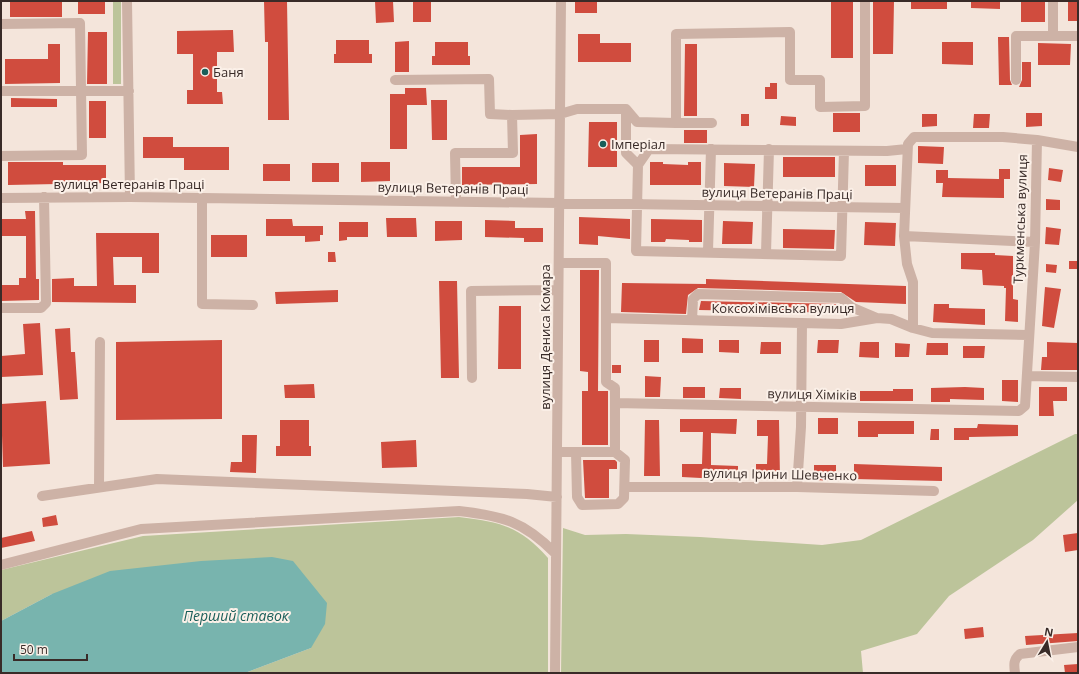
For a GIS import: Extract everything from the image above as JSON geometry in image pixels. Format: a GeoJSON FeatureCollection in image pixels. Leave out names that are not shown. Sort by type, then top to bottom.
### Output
{"type":"FeatureCollection","features":[{"type":"Feature","properties":{"kind":"street"},"geometry":{"type":"LineString","coordinates":[[127,1],[130,197]]}},
{"type":"Feature","properties":{"kind":"street","name":"вулиця Дениса Комара"},"geometry":{"type":"LineString","coordinates":[[555,673],[561,1]]}},
{"type":"Feature","properties":{"kind":"street"},"geometry":{"type":"LineString","coordinates":[[676,123],[676,34],[790,32],[790,80],[820,80],[820,107],[865,106],[865,1]]}},
{"type":"Feature","properties":{"kind":"street"},"geometry":{"type":"LineString","coordinates":[[1053,1],[1053,36]]}},
{"type":"Feature","properties":{"kind":"street"},"geometry":{"type":"LineString","coordinates":[[1,24],[80,23],[82,156],[1,156]]}},
{"type":"Feature","properties":{"kind":"street"},"geometry":{"type":"LineString","coordinates":[[1016,80],[1016,36],[1078,36]]}},
{"type":"Feature","properties":{"kind":"street"},"geometry":{"type":"LineString","coordinates":[[395,80],[489,79],[490,114],[560,114],[577,109],[626,109],[637,122],[712,123]]}},
{"type":"Feature","properties":{"kind":"street"},"geometry":{"type":"LineString","coordinates":[[1,91],[129,91]]}},
{"type":"Feature","properties":{"kind":"street"},"geometry":{"type":"LineString","coordinates":[[626,109],[626,153],[638,164]]}},
{"type":"Feature","properties":{"kind":"street"},"geometry":{"type":"LineString","coordinates":[[456,201],[455,153],[513,153],[512,115]]}},
{"type":"Feature","properties":{"kind":"street","name":"Туркменська вулиця"},"geometry":{"type":"LineString","coordinates":[[907,149],[908,144],[914,137],[1008,137],[1037,140],[1035,242],[1028,335],[1028,376],[1025,406],[1019,411],[1008,411]]}},
{"type":"Feature","properties":{"kind":"street"},"geometry":{"type":"LineString","coordinates":[[1037,140],[1078,148]]}},
{"type":"Feature","properties":{"kind":"street"},"geometry":{"type":"LineString","coordinates":[[844,151],[841,256],[708,251],[636,251],[638,164],[649,149],[769,149],[844,151],[887,151],[907,149],[904,236],[907,264],[913,282],[913,328]]}},
{"type":"Feature","properties":{"kind":"street"},"geometry":{"type":"LineString","coordinates":[[708,251],[711,149]]}},
{"type":"Feature","properties":{"kind":"street"},"geometry":{"type":"LineString","coordinates":[[766,253],[769,149]]}},
{"type":"Feature","properties":{"kind":"street"},"geometry":{"type":"LineString","coordinates":[[1,308],[41,308],[46,303],[44,197]]}},
{"type":"Feature","properties":{"kind":"street","name":"вулиця Ветеранів Праці"},"geometry":{"type":"LineString","coordinates":[[1,198],[130,197],[905,208]]}},
{"type":"Feature","properties":{"kind":"street"},"geometry":{"type":"LineString","coordinates":[[202,198],[202,304],[253,305]]}},
{"type":"Feature","properties":{"kind":"street"},"geometry":{"type":"LineString","coordinates":[[904,236],[1035,242]]}},
{"type":"Feature","properties":{"kind":"street"},"geometry":{"type":"LineString","coordinates":[[558,263],[606,263],[606,382],[615,388],[615,452]]}},
{"type":"Feature","properties":{"kind":"street"},"geometry":{"type":"LineString","coordinates":[[472,378],[470,291],[558,290]]}},
{"type":"Feature","properties":{"kind":"street"},"geometry":{"type":"LineString","coordinates":[[692,320],[694,299],[698,294],[841,298],[851,307],[877,318]]}},
{"type":"Feature","properties":{"kind":"street","name":"Коксохімівська вулиця"},"geometry":{"type":"LineString","coordinates":[[606,318],[853,323],[877,318],[902,322],[913,328],[932,333],[1028,335]]}},
{"type":"Feature","properties":{"kind":"street"},"geometry":{"type":"LineString","coordinates":[[797,487],[801,407],[802,323]]}},
{"type":"Feature","properties":{"kind":"street"},"geometry":{"type":"LineString","coordinates":[[99,487],[100,342]]}},
{"type":"Feature","properties":{"kind":"street"},"geometry":{"type":"LineString","coordinates":[[1028,376],[1078,378]]}},
{"type":"Feature","properties":{"kind":"street","name":"вулиця Хіміків"},"geometry":{"type":"LineString","coordinates":[[615,403],[1008,411]]}},
{"type":"Feature","properties":{"kind":"street"},"geometry":{"type":"LineString","coordinates":[[557,452],[576,452],[615,452],[625,460],[626,486],[624,498],[618,504],[582,505],[577,497],[576,452]]}},
{"type":"Feature","properties":{"kind":"street"},"geometry":{"type":"LineString","coordinates":[[42,496],[157,479],[527,494],[557,497]]}},
{"type":"Feature","properties":{"kind":"street","name":"вулиця Ірини Шевченко"},"geometry":{"type":"LineString","coordinates":[[626,486],[797,487],[934,490]]}},
{"type":"Feature","properties":{"kind":"street"},"geometry":{"type":"LineString","coordinates":[[1,565],[141,529],[459,511],[489,514],[508,520],[539,537],[555,553]]}},
{"type":"Feature","properties":{"kind":"street"},"geometry":{"type":"LineString","coordinates":[[1015,673],[1014,663],[1020,654],[1078,647]]}},
{"type":"Feature","properties":{"kind":"green space"},"geometry":{"type":"Polygon","coordinates":[[[113,1],[121,1],[121,84],[113,84],[113,1]]]}},
{"type":"Feature","properties":{"kind":"green space"},"geometry":{"type":"Polygon","coordinates":[[[1075,434],[1078,434],[1078,500],[1033,540],[949,596],[917,634],[861,651],[863,673],[561,673],[563,528],[585,535],[626,534],[700,537],[822,545],[861,540],[1075,434]]]}},
{"type":"Feature","properties":{"kind":"green space"},"geometry":{"type":"Polygon","coordinates":[[[459,517],[486,521],[508,527],[528,539],[548,558],[548,673],[245,673],[311,648],[52,594],[1,621],[1,570],[143,536],[459,517]]]}},
{"type":"Feature","properties":{"kind":"water","name":"Перший ставок"},"geometry":{"type":"Polygon","coordinates":[[[272,557],[293,561],[327,603],[325,624],[311,648],[245,673],[1,673],[1,621],[52,594],[110,571],[201,561],[272,557]]]}},
{"type":"Feature","properties":{"kind":"building"},"geometry":{"type":"Polygon","coordinates":[[[10,1],[62,1],[62,17],[10,17],[10,1]]]}},
{"type":"Feature","properties":{"kind":"building"},"geometry":{"type":"Polygon","coordinates":[[[78,1],[105,1],[105,14],[78,14],[78,1]]]}},
{"type":"Feature","properties":{"kind":"building"},"geometry":{"type":"Polygon","coordinates":[[[264,1],[287,1],[289,120],[268,120],[268,42],[265,42],[264,1]]]}},
{"type":"Feature","properties":{"kind":"building"},"geometry":{"type":"Polygon","coordinates":[[[375,1],[393,1],[394,22],[376,23],[375,1]]]}},
{"type":"Feature","properties":{"kind":"building"},"geometry":{"type":"Polygon","coordinates":[[[413,1],[431,1],[431,22],[413,22],[413,1]]]}},
{"type":"Feature","properties":{"kind":"building"},"geometry":{"type":"Polygon","coordinates":[[[575,1],[597,1],[597,13],[575,13],[575,1]]]}},
{"type":"Feature","properties":{"kind":"building"},"geometry":{"type":"Polygon","coordinates":[[[831,1],[853,1],[853,58],[831,58],[831,1]]]}},
{"type":"Feature","properties":{"kind":"building"},"geometry":{"type":"Polygon","coordinates":[[[873,1],[894,1],[893,54],[873,54],[873,1]]]}},
{"type":"Feature","properties":{"kind":"building"},"geometry":{"type":"Polygon","coordinates":[[[911,1],[947,1],[947,9],[911,9],[911,1]]]}},
{"type":"Feature","properties":{"kind":"building"},"geometry":{"type":"Polygon","coordinates":[[[971,1],[1000,1],[1000,9],[971,8],[971,1]]]}},
{"type":"Feature","properties":{"kind":"building"},"geometry":{"type":"Polygon","coordinates":[[[1021,1],[1045,1],[1045,22],[1021,22],[1021,1]]]}},
{"type":"Feature","properties":{"kind":"building"},"geometry":{"type":"Polygon","coordinates":[[[1068,1],[1078,1],[1078,21],[1068,21],[1068,1]]]}},
{"type":"Feature","properties":{"kind":"building","name":"Баня"},"geometry":{"type":"Polygon","coordinates":[[[233,30],[234,52],[217,52],[217,92],[222,92],[223,104],[187,104],[187,90],[193,90],[193,54],[177,54],[177,31],[233,30]]]}},
{"type":"Feature","properties":{"kind":"building"},"geometry":{"type":"Polygon","coordinates":[[[88,32],[107,32],[107,84],[87,84],[88,32]]]}},
{"type":"Feature","properties":{"kind":"building"},"geometry":{"type":"Polygon","coordinates":[[[578,34],[600,34],[600,43],[631,43],[631,62],[578,62],[578,34]]]}},
{"type":"Feature","properties":{"kind":"building"},"geometry":{"type":"Polygon","coordinates":[[[998,37],[1009,37],[1010,80],[1012,85],[999,85],[998,37]]]}},
{"type":"Feature","properties":{"kind":"building"},"geometry":{"type":"Polygon","coordinates":[[[336,40],[369,40],[369,54],[372,54],[372,63],[334,63],[334,54],[336,54],[336,40]]]}},
{"type":"Feature","properties":{"kind":"building"},"geometry":{"type":"Polygon","coordinates":[[[409,41],[409,72],[395,72],[395,42],[409,41]]]}},
{"type":"Feature","properties":{"kind":"building"},"geometry":{"type":"Polygon","coordinates":[[[435,42],[468,42],[468,56],[470,56],[470,65],[432,65],[432,56],[435,56],[435,42]]]}},
{"type":"Feature","properties":{"kind":"building"},"geometry":{"type":"Polygon","coordinates":[[[942,42],[973,42],[973,65],[942,64],[942,42]]]}},
{"type":"Feature","properties":{"kind":"building"},"geometry":{"type":"Polygon","coordinates":[[[1038,43],[1071,44],[1070,65],[1038,65],[1038,43]]]}},
{"type":"Feature","properties":{"kind":"building"},"geometry":{"type":"Polygon","coordinates":[[[48,44],[60,44],[60,83],[5,84],[5,59],[48,59],[48,44]]]}},
{"type":"Feature","properties":{"kind":"building"},"geometry":{"type":"Polygon","coordinates":[[[685,44],[697,44],[697,116],[684,116],[685,44]]]}},
{"type":"Feature","properties":{"kind":"building"},"geometry":{"type":"Polygon","coordinates":[[[1022,62],[1031,62],[1031,87],[1019,87],[1022,80],[1022,62]]]}},
{"type":"Feature","properties":{"kind":"building"},"geometry":{"type":"Polygon","coordinates":[[[770,83],[777,83],[777,99],[765,99],[765,87],[770,87],[770,83]]]}},
{"type":"Feature","properties":{"kind":"building"},"geometry":{"type":"Polygon","coordinates":[[[405,88],[426,88],[427,105],[407,105],[407,149],[390,149],[390,94],[405,94],[405,88]]]}},
{"type":"Feature","properties":{"kind":"building"},"geometry":{"type":"Polygon","coordinates":[[[11,98],[57,99],[57,107],[11,107],[11,98]]]}},
{"type":"Feature","properties":{"kind":"building"},"geometry":{"type":"Polygon","coordinates":[[[431,100],[447,100],[447,140],[432,140],[431,100]]]}},
{"type":"Feature","properties":{"kind":"building"},"geometry":{"type":"Polygon","coordinates":[[[89,101],[106,101],[106,138],[89,138],[89,101]]]}},
{"type":"Feature","properties":{"kind":"building"},"geometry":{"type":"Polygon","coordinates":[[[833,113],[860,113],[860,132],[833,132],[833,113]]]}},
{"type":"Feature","properties":{"kind":"building"},"geometry":{"type":"Polygon","coordinates":[[[1026,113],[1042,113],[1042,126],[1026,127],[1026,113]]]}},
{"type":"Feature","properties":{"kind":"building"},"geometry":{"type":"Polygon","coordinates":[[[741,114],[749,114],[749,126],[741,126],[741,114]]]}},
{"type":"Feature","properties":{"kind":"building"},"geometry":{"type":"Polygon","coordinates":[[[922,114],[937,114],[937,126],[922,127],[922,114]]]}},
{"type":"Feature","properties":{"kind":"building"},"geometry":{"type":"Polygon","coordinates":[[[974,114],[990,114],[989,128],[973,128],[974,114]]]}},
{"type":"Feature","properties":{"kind":"building"},"geometry":{"type":"Polygon","coordinates":[[[781,116],[796,117],[796,126],[780,125],[781,116]]]}},
{"type":"Feature","properties":{"kind":"building","name":"Імперіал"},"geometry":{"type":"Polygon","coordinates":[[[589,122],[617,122],[617,167],[588,167],[589,122]]]}},
{"type":"Feature","properties":{"kind":"building"},"geometry":{"type":"Polygon","coordinates":[[[684,130],[707,130],[707,143],[684,143],[684,130]]]}},
{"type":"Feature","properties":{"kind":"building"},"geometry":{"type":"Polygon","coordinates":[[[537,134],[537,184],[462,185],[462,167],[520,167],[520,135],[537,134]]]}},
{"type":"Feature","properties":{"kind":"building"},"geometry":{"type":"Polygon","coordinates":[[[143,137],[173,137],[173,147],[229,147],[229,170],[184,170],[184,158],[143,158],[143,137]]]}},
{"type":"Feature","properties":{"kind":"building"},"geometry":{"type":"Polygon","coordinates":[[[918,146],[944,147],[943,164],[918,163],[918,146]]]}},
{"type":"Feature","properties":{"kind":"building"},"geometry":{"type":"Polygon","coordinates":[[[783,157],[835,157],[835,177],[783,177],[783,157]]]}},
{"type":"Feature","properties":{"kind":"building"},"geometry":{"type":"Polygon","coordinates":[[[8,162],[63,162],[63,165],[106,165],[106,183],[8,185],[8,162]]]}},
{"type":"Feature","properties":{"kind":"building"},"geometry":{"type":"Polygon","coordinates":[[[361,162],[390,162],[390,181],[361,182],[361,162]]]}},
{"type":"Feature","properties":{"kind":"building"},"geometry":{"type":"Polygon","coordinates":[[[650,162],[688,165],[688,162],[701,162],[701,185],[650,185],[650,162]]]}},
{"type":"Feature","properties":{"kind":"building"},"geometry":{"type":"Polygon","coordinates":[[[312,163],[339,163],[339,182],[312,182],[312,163]]]}},
{"type":"Feature","properties":{"kind":"building"},"geometry":{"type":"Polygon","coordinates":[[[724,163],[755,164],[754,187],[724,186],[724,163]]]}},
{"type":"Feature","properties":{"kind":"building"},"geometry":{"type":"Polygon","coordinates":[[[263,164],[290,164],[290,181],[263,181],[263,164]]]}},
{"type":"Feature","properties":{"kind":"building"},"geometry":{"type":"Polygon","coordinates":[[[865,165],[896,165],[896,186],[865,186],[865,165]]]}},
{"type":"Feature","properties":{"kind":"building"},"geometry":{"type":"Polygon","coordinates":[[[1049,168],[1063,170],[1061,182],[1048,180],[1049,168]]]}},
{"type":"Feature","properties":{"kind":"building"},"geometry":{"type":"Polygon","coordinates":[[[999,169],[1010,169],[1010,179],[1004,179],[1004,198],[942,197],[943,183],[936,183],[936,170],[948,170],[948,178],[999,179],[999,169]]]}},
{"type":"Feature","properties":{"kind":"building"},"geometry":{"type":"Polygon","coordinates":[[[1046,199],[1060,200],[1060,210],[1046,210],[1046,199]]]}},
{"type":"Feature","properties":{"kind":"building"},"geometry":{"type":"Polygon","coordinates":[[[25,211],[35,211],[36,279],[39,279],[39,300],[1,301],[1,285],[19,285],[19,278],[26,278],[26,236],[1,236],[1,219],[26,219],[25,211]]]}},
{"type":"Feature","properties":{"kind":"building"},"geometry":{"type":"Polygon","coordinates":[[[579,217],[630,219],[630,239],[598,236],[598,245],[579,244],[579,217]]]}},
{"type":"Feature","properties":{"kind":"building"},"geometry":{"type":"Polygon","coordinates":[[[386,218],[416,218],[417,237],[387,237],[386,218]]]}},
{"type":"Feature","properties":{"kind":"building"},"geometry":{"type":"Polygon","coordinates":[[[266,219],[292,219],[293,226],[323,226],[323,235],[320,235],[320,241],[305,242],[305,236],[266,236],[266,219]]]}},
{"type":"Feature","properties":{"kind":"building"},"geometry":{"type":"Polygon","coordinates":[[[651,219],[702,220],[702,242],[666,239],[665,242],[651,242],[651,219]]]}},
{"type":"Feature","properties":{"kind":"building"},"geometry":{"type":"Polygon","coordinates":[[[485,220],[515,221],[515,228],[543,228],[543,242],[524,242],[524,238],[485,237],[485,220]]]}},
{"type":"Feature","properties":{"kind":"building"},"geometry":{"type":"Polygon","coordinates":[[[435,221],[462,221],[462,240],[435,241],[435,221]]]}},
{"type":"Feature","properties":{"kind":"building"},"geometry":{"type":"Polygon","coordinates":[[[723,221],[753,222],[752,244],[722,244],[723,221]]]}},
{"type":"Feature","properties":{"kind":"building"},"geometry":{"type":"Polygon","coordinates":[[[339,222],[368,222],[368,237],[347,237],[347,240],[339,241],[339,222]]]}},
{"type":"Feature","properties":{"kind":"building"},"geometry":{"type":"Polygon","coordinates":[[[865,222],[896,223],[895,246],[864,245],[865,222]]]}},
{"type":"Feature","properties":{"kind":"building"},"geometry":{"type":"Polygon","coordinates":[[[1046,227],[1061,229],[1059,245],[1045,244],[1046,227]]]}},
{"type":"Feature","properties":{"kind":"building"},"geometry":{"type":"Polygon","coordinates":[[[783,229],[835,230],[834,249],[783,248],[783,229]]]}},
{"type":"Feature","properties":{"kind":"building"},"geometry":{"type":"Polygon","coordinates":[[[96,233],[159,233],[159,273],[142,273],[142,257],[113,257],[114,285],[136,285],[136,303],[52,302],[52,279],[74,278],[74,286],[97,286],[96,233]]]}},
{"type":"Feature","properties":{"kind":"building"},"geometry":{"type":"Polygon","coordinates":[[[211,235],[247,235],[247,257],[211,257],[211,235]]]}},
{"type":"Feature","properties":{"kind":"building"},"geometry":{"type":"Polygon","coordinates":[[[328,252],[335,252],[336,262],[328,262],[328,252]]]}},
{"type":"Feature","properties":{"kind":"building"},"geometry":{"type":"Polygon","coordinates":[[[961,253],[995,253],[995,255],[1013,256],[1013,299],[1018,300],[1018,322],[1005,321],[1006,288],[1004,288],[1004,286],[983,285],[982,270],[961,269],[961,253]]]}},
{"type":"Feature","properties":{"kind":"building"},"geometry":{"type":"Polygon","coordinates":[[[1069,261],[1078,261],[1078,269],[1069,269],[1069,261]]]}},
{"type":"Feature","properties":{"kind":"building"},"geometry":{"type":"Polygon","coordinates":[[[1046,264],[1057,265],[1056,273],[1046,272],[1046,264]]]}},
{"type":"Feature","properties":{"kind":"building"},"geometry":{"type":"Polygon","coordinates":[[[580,270],[599,270],[598,391],[608,391],[608,445],[582,445],[582,391],[588,391],[588,372],[580,371],[580,270]]]}},
{"type":"Feature","properties":{"kind":"building"},"geometry":{"type":"Polygon","coordinates":[[[706,279],[906,286],[906,304],[856,302],[841,292],[698,288],[688,295],[686,314],[621,312],[622,283],[706,284],[706,279]]]}},
{"type":"Feature","properties":{"kind":"building"},"geometry":{"type":"Polygon","coordinates":[[[439,281],[457,281],[459,378],[441,378],[439,281]]]}},
{"type":"Feature","properties":{"kind":"building"},"geometry":{"type":"Polygon","coordinates":[[[1045,287],[1061,289],[1054,328],[1042,326],[1045,287]]]}},
{"type":"Feature","properties":{"kind":"building"},"geometry":{"type":"Polygon","coordinates":[[[338,290],[338,302],[276,304],[275,292],[338,290]]]}},
{"type":"Feature","properties":{"kind":"building"},"geometry":{"type":"Polygon","coordinates":[[[701,301],[838,304],[845,310],[845,313],[699,310],[701,301]]]}},
{"type":"Feature","properties":{"kind":"building"},"geometry":{"type":"Polygon","coordinates":[[[934,304],[949,304],[949,308],[985,309],[985,325],[933,322],[934,304]]]}},
{"type":"Feature","properties":{"kind":"building"},"geometry":{"type":"Polygon","coordinates":[[[499,306],[521,306],[521,369],[498,369],[499,306]]]}},
{"type":"Feature","properties":{"kind":"building"},"geometry":{"type":"Polygon","coordinates":[[[40,323],[43,375],[1,377],[1,356],[25,354],[23,324],[40,323]]]}},
{"type":"Feature","properties":{"kind":"building"},"geometry":{"type":"Polygon","coordinates":[[[70,328],[71,352],[75,352],[78,399],[60,400],[55,329],[70,328]]]}},
{"type":"Feature","properties":{"kind":"building"},"geometry":{"type":"Polygon","coordinates":[[[682,338],[703,339],[703,353],[682,353],[682,338]]]}},
{"type":"Feature","properties":{"kind":"building"},"geometry":{"type":"Polygon","coordinates":[[[222,340],[222,419],[116,420],[116,342],[222,340]]]}},
{"type":"Feature","properties":{"kind":"building"},"geometry":{"type":"Polygon","coordinates":[[[644,340],[659,340],[659,362],[644,362],[644,340]]]}},
{"type":"Feature","properties":{"kind":"building"},"geometry":{"type":"Polygon","coordinates":[[[719,340],[739,340],[739,353],[719,352],[719,340]]]}},
{"type":"Feature","properties":{"kind":"building"},"geometry":{"type":"Polygon","coordinates":[[[818,340],[839,340],[838,353],[817,353],[818,340]]]}},
{"type":"Feature","properties":{"kind":"building"},"geometry":{"type":"Polygon","coordinates":[[[761,342],[781,342],[781,354],[760,354],[761,342]]]}},
{"type":"Feature","properties":{"kind":"building"},"geometry":{"type":"Polygon","coordinates":[[[860,342],[879,342],[879,358],[859,357],[860,342]]]}},
{"type":"Feature","properties":{"kind":"building"},"geometry":{"type":"Polygon","coordinates":[[[1047,342],[1078,343],[1078,370],[1041,370],[1042,357],[1047,357],[1047,342]]]}},
{"type":"Feature","properties":{"kind":"building"},"geometry":{"type":"Polygon","coordinates":[[[895,343],[910,344],[909,357],[895,357],[895,343]]]}},
{"type":"Feature","properties":{"kind":"building"},"geometry":{"type":"Polygon","coordinates":[[[927,343],[948,343],[948,355],[926,355],[927,343]]]}},
{"type":"Feature","properties":{"kind":"building"},"geometry":{"type":"Polygon","coordinates":[[[963,346],[985,346],[984,358],[963,358],[963,346]]]}},
{"type":"Feature","properties":{"kind":"building"},"geometry":{"type":"Polygon","coordinates":[[[612,365],[621,365],[621,373],[612,373],[612,365]]]}},
{"type":"Feature","properties":{"kind":"building"},"geometry":{"type":"Polygon","coordinates":[[[645,376],[661,377],[660,397],[645,397],[645,376]]]}},
{"type":"Feature","properties":{"kind":"building"},"geometry":{"type":"Polygon","coordinates":[[[1002,380],[1018,380],[1018,402],[1002,401],[1002,380]]]}},
{"type":"Feature","properties":{"kind":"building"},"geometry":{"type":"Polygon","coordinates":[[[314,384],[315,398],[285,398],[284,385],[314,384]]]}},
{"type":"Feature","properties":{"kind":"building"},"geometry":{"type":"Polygon","coordinates":[[[683,387],[705,387],[705,398],[683,398],[683,387]]]}},
{"type":"Feature","properties":{"kind":"building"},"geometry":{"type":"Polygon","coordinates":[[[1039,387],[1067,387],[1067,401],[1053,401],[1054,416],[1039,416],[1039,387]]]}},
{"type":"Feature","properties":{"kind":"building"},"geometry":{"type":"Polygon","coordinates":[[[720,388],[741,388],[741,399],[719,398],[720,388]]]}},
{"type":"Feature","properties":{"kind":"building"},"geometry":{"type":"Polygon","coordinates":[[[931,388],[984,388],[984,400],[950,399],[950,402],[931,402],[931,388]]]}},
{"type":"Feature","properties":{"kind":"building"},"geometry":{"type":"Polygon","coordinates":[[[893,389],[913,389],[913,401],[860,401],[860,391],[893,391],[893,389]]]}},
{"type":"Feature","properties":{"kind":"building"},"geometry":{"type":"Polygon","coordinates":[[[46,401],[50,464],[3,467],[1,404],[46,401]]]}},
{"type":"Feature","properties":{"kind":"building"},"geometry":{"type":"Polygon","coordinates":[[[818,418],[838,418],[838,434],[818,434],[818,418]]]}},
{"type":"Feature","properties":{"kind":"building"},"geometry":{"type":"Polygon","coordinates":[[[680,419],[737,419],[736,434],[711,433],[711,465],[738,466],[738,480],[682,477],[682,464],[702,464],[703,432],[680,432],[680,419]]]}},
{"type":"Feature","properties":{"kind":"building"},"geometry":{"type":"Polygon","coordinates":[[[280,420],[309,420],[309,446],[311,446],[311,456],[276,456],[276,446],[280,446],[280,420]]]}},
{"type":"Feature","properties":{"kind":"building"},"geometry":{"type":"Polygon","coordinates":[[[645,420],[659,420],[660,476],[644,476],[645,420]]]}},
{"type":"Feature","properties":{"kind":"building"},"geometry":{"type":"Polygon","coordinates":[[[757,420],[779,420],[780,479],[756,478],[756,464],[767,464],[768,436],[757,436],[757,420]]]}},
{"type":"Feature","properties":{"kind":"building"},"geometry":{"type":"Polygon","coordinates":[[[858,421],[914,421],[914,434],[878,434],[878,437],[858,437],[858,421]]]}},
{"type":"Feature","properties":{"kind":"building"},"geometry":{"type":"Polygon","coordinates":[[[978,424],[1018,425],[1018,436],[969,437],[969,440],[954,440],[954,428],[977,428],[978,424]]]}},
{"type":"Feature","properties":{"kind":"building"},"geometry":{"type":"Polygon","coordinates":[[[931,429],[939,429],[939,440],[930,440],[931,429]]]}},
{"type":"Feature","properties":{"kind":"building"},"geometry":{"type":"Polygon","coordinates":[[[242,435],[257,435],[256,473],[230,472],[231,462],[242,462],[242,435]]]}},
{"type":"Feature","properties":{"kind":"building"},"geometry":{"type":"Polygon","coordinates":[[[416,440],[417,467],[382,468],[381,442],[416,440]]]}},
{"type":"Feature","properties":{"kind":"building"},"geometry":{"type":"Polygon","coordinates":[[[583,460],[615,460],[617,462],[617,469],[609,469],[609,498],[585,498],[583,460]]]}},
{"type":"Feature","properties":{"kind":"building"},"geometry":{"type":"Polygon","coordinates":[[[854,464],[942,467],[942,481],[854,479],[854,464]]]}},
{"type":"Feature","properties":{"kind":"building"},"geometry":{"type":"Polygon","coordinates":[[[814,465],[836,465],[836,481],[814,480],[814,465]]]}},
{"type":"Feature","properties":{"kind":"building"},"geometry":{"type":"Polygon","coordinates":[[[56,515],[58,525],[43,527],[42,518],[56,515]]]}},
{"type":"Feature","properties":{"kind":"building"},"geometry":{"type":"Polygon","coordinates":[[[32,531],[35,541],[1,548],[1,538],[32,531]]]}},
{"type":"Feature","properties":{"kind":"building"},"geometry":{"type":"Polygon","coordinates":[[[1078,533],[1078,550],[1065,552],[1063,535],[1078,533]]]}},
{"type":"Feature","properties":{"kind":"building"},"geometry":{"type":"Polygon","coordinates":[[[983,627],[984,637],[965,639],[964,629],[983,627]]]}},
{"type":"Feature","properties":{"kind":"building"},"geometry":{"type":"Polygon","coordinates":[[[1078,633],[1078,641],[1026,645],[1025,636],[1078,633]]]}},
{"type":"Feature","properties":{"kind":"building"},"geometry":{"type":"Polygon","coordinates":[[[1078,664],[1078,673],[1065,673],[1064,665],[1078,664]]]}},
{"type":"Feature","properties":{"kind":"place","name":"Баня"},"geometry":{"type":"Point","coordinates":[205,72]}},
{"type":"Feature","properties":{"kind":"place","name":"Імперіал"},"geometry":{"type":"Point","coordinates":[603,144]}}]}
